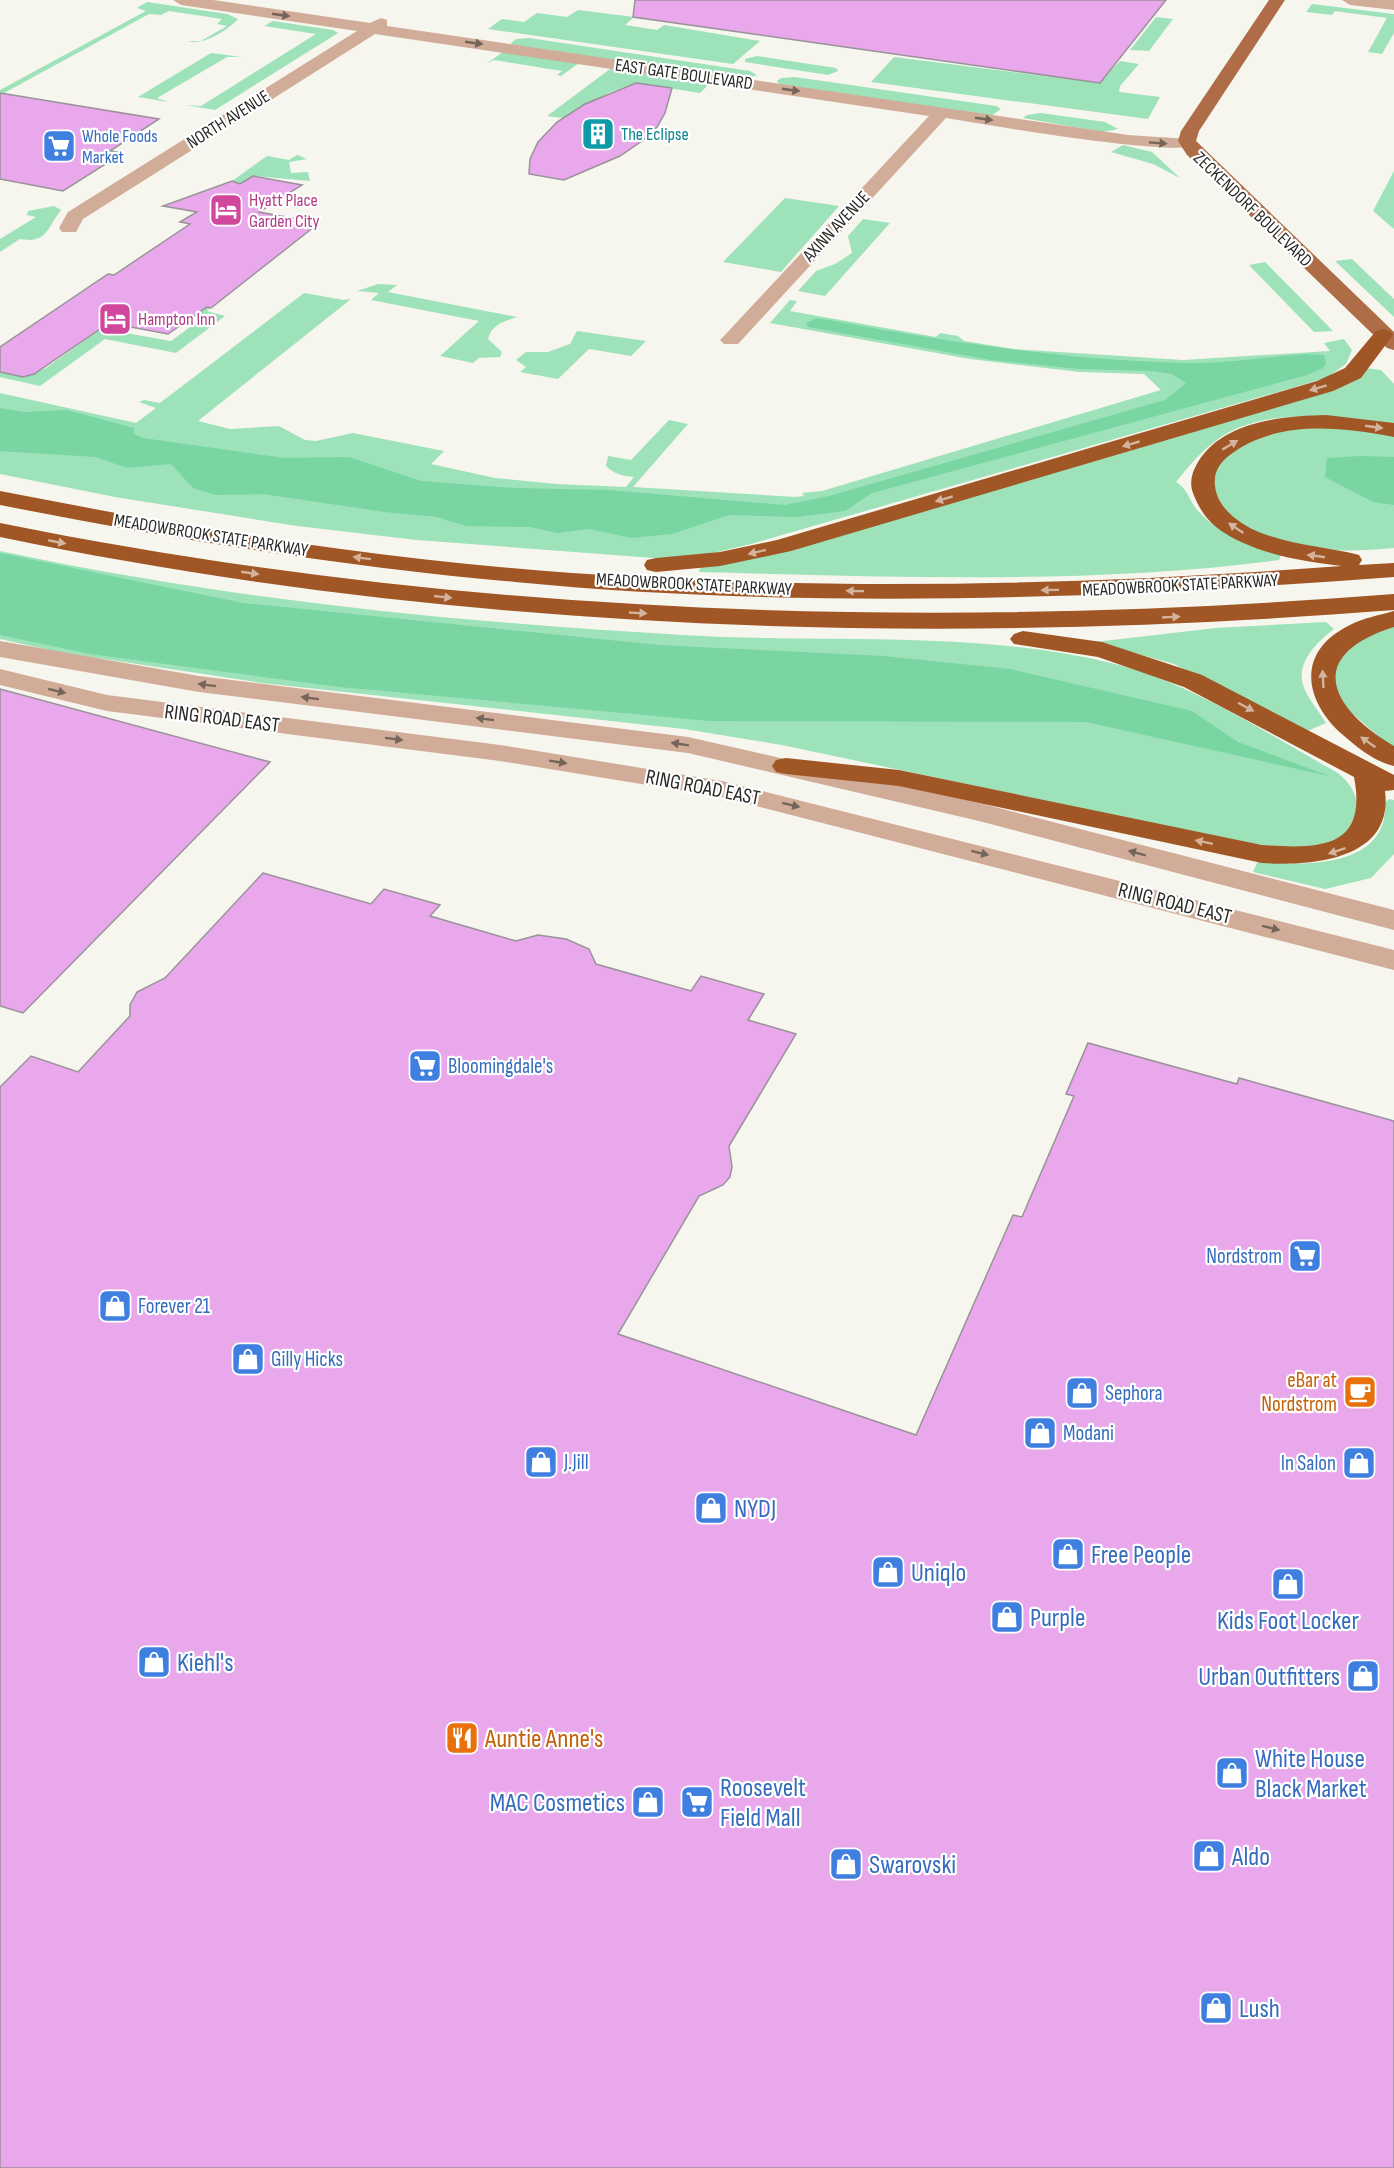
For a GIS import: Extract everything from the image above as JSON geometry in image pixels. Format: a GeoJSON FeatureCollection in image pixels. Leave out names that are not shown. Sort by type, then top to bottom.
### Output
{"type":"FeatureCollection","features":[{"type":"Feature","properties":{"kind":"highway"},"geometry":{"type":"LineString","coordinates":[[420,564],[569,561],[656,565],[699,562],[761,552],[1336,383],[1358,368],[1389,340]]}},
{"type":"Feature","properties":{"kind":"highway"},"geometry":{"type":"LineString","coordinates":[[1394,430],[1327,423],[1287,425],[1263,431],[1236,440],[1217,453],[1206,468],[1203,485],[1207,500],[1219,516],[1240,532],[1268,544],[1311,556],[1394,562]]}},
{"type":"Feature","properties":{"kind":"highway","name":"MEADOWBROOK STATE PARKWAY"},"geometry":{"type":"LineString","coordinates":[[0,498],[195,535],[420,564],[617,581],[766,589],[915,592],[1142,588],[1260,582],[1394,570]]}},
{"type":"Feature","properties":{"kind":"highway","name":"MEADOWBROOK STATE PARKWAY"},"geometry":{"type":"LineString","coordinates":[[0,530],[181,563],[437,597],[609,611],[860,622],[1082,621],[1262,613],[1394,602]]}},
{"type":"Feature","properties":{"kind":"highway"},"geometry":{"type":"LineString","coordinates":[[1394,619],[1364,627],[1340,640],[1326,658],[1322,680],[1329,703],[1347,726],[1394,758]]}},
{"type":"Feature","properties":{"kind":"highway"},"geometry":{"type":"LineString","coordinates":[[860,622],[1037,640],[1124,656],[1216,692],[1394,787]]}},
{"type":"Feature","properties":{"kind":"highway"},"geometry":{"type":"LineString","coordinates":[[786,766],[898,778],[1241,850],[1295,858],[1341,850],[1353,845],[1370,831],[1378,814],[1376,795],[1367,774]]}},
{"type":"Feature","properties":{"kind":"main road","name":"ZECKENDORF BOULEVARD"},"geometry":{"type":"LineString","coordinates":[[1277,0],[1189,138],[1389,340]]}},
{"type":"Feature","properties":{"kind":"main road"},"geometry":{"type":"LineString","coordinates":[[1389,340],[1389,360],[1394,365]]}},
{"type":"Feature","properties":{"kind":"street","name":"EAST GATE BOULEVARD"},"geometry":{"type":"LineString","coordinates":[[181,0],[1139,141],[1189,138]]}},
{"type":"Feature","properties":{"kind":"street","name":"EAST GATE BOULEVARD"},"geometry":{"type":"LineString","coordinates":[[285,0],[818,77]]}},
{"type":"Feature","properties":{"kind":"street"},"geometry":{"type":"LineString","coordinates":[[1350,0],[1394,5]]}},
{"type":"Feature","properties":{"kind":"street","name":"NORTH AVENUE"},"geometry":{"type":"LineString","coordinates":[[69,228],[75,216],[393,15]]}},
{"type":"Feature","properties":{"kind":"street"},"geometry":{"type":"LineString","coordinates":[[758,85],[775,71]]}},
{"type":"Feature","properties":{"kind":"street"},"geometry":{"type":"LineString","coordinates":[[1008,122],[1021,106]]}},
{"type":"Feature","properties":{"kind":"street","name":"AXINN AVENUE"},"geometry":{"type":"LineString","coordinates":[[731,340],[942,112]]}},
{"type":"Feature","properties":{"kind":"street"},"geometry":{"type":"LineString","coordinates":[[1136,123],[1189,138]]}},
{"type":"Feature","properties":{"kind":"street","name":"RING ROAD EAST"},"geometry":{"type":"LineString","coordinates":[[0,649],[200,684],[655,740],[786,766],[982,813],[1394,920]]}},
{"type":"Feature","properties":{"kind":"street"},"geometry":{"type":"LineString","coordinates":[[0,671],[34,656]]}},
{"type":"Feature","properties":{"kind":"street","name":"RING ROAD EAST"},"geometry":{"type":"LineString","coordinates":[[0,677],[107,703],[500,753],[722,789],[1394,960]]}},
{"type":"Feature","properties":{"kind":"green space"},"geometry":{"type":"Polygon","coordinates":[[[147,2],[227,14],[238,19],[215,36],[201,41],[227,26],[217,24],[222,19],[169,11],[161,15],[149,14],[4,93],[0,93],[0,90],[146,11],[137,8],[147,2]]]}},
{"type":"Feature","properties":{"kind":"green space"},"geometry":{"type":"Polygon","coordinates":[[[1312,4],[1394,14],[1394,33],[1382,54],[1368,52],[1387,18],[1335,11],[1332,15],[1306,12],[1312,4]]]}},
{"type":"Feature","properties":{"kind":"green space"},"geometry":{"type":"Polygon","coordinates":[[[578,10],[634,17],[625,25],[657,30],[664,25],[760,41],[733,64],[488,29],[502,19],[524,22],[537,13],[567,17],[578,10]]]}},
{"type":"Feature","properties":{"kind":"green space"},"geometry":{"type":"Polygon","coordinates":[[[1156,17],[1173,19],[1149,51],[1130,50],[1156,17]]]}},
{"type":"Feature","properties":{"kind":"green space"},"geometry":{"type":"Polygon","coordinates":[[[273,21],[333,30],[338,33],[215,110],[186,105],[201,106],[316,34],[264,26],[273,21]]]}},
{"type":"Feature","properties":{"kind":"green space"},"geometry":{"type":"Polygon","coordinates":[[[529,38],[750,71],[757,75],[743,80],[512,45],[511,43],[516,39],[529,38]]]}},
{"type":"Feature","properties":{"kind":"green space"},"geometry":{"type":"Polygon","coordinates":[[[503,52],[579,63],[561,76],[557,75],[562,71],[494,60],[486,64],[503,52]]]}},
{"type":"Feature","properties":{"kind":"green space"},"geometry":{"type":"Polygon","coordinates":[[[211,53],[241,57],[227,57],[157,98],[168,102],[138,97],[211,53]]]}},
{"type":"Feature","properties":{"kind":"green space"},"geometry":{"type":"Polygon","coordinates":[[[757,56],[836,68],[838,71],[828,75],[745,62],[745,59],[757,56]]]}},
{"type":"Feature","properties":{"kind":"green space"},"geometry":{"type":"Polygon","coordinates":[[[894,57],[1099,83],[1120,61],[1139,64],[1120,86],[1119,92],[1160,97],[1148,119],[871,82],[894,57]]]}},
{"type":"Feature","properties":{"kind":"green space"},"geometry":{"type":"Polygon","coordinates":[[[610,69],[711,82],[700,93],[636,83],[610,92],[563,118],[547,116],[610,69]]]}},
{"type":"Feature","properties":{"kind":"green space"},"geometry":{"type":"Polygon","coordinates":[[[795,77],[996,106],[1001,109],[991,116],[779,84],[777,81],[781,78],[795,77]]]}},
{"type":"Feature","properties":{"kind":"green space"},"geometry":{"type":"Polygon","coordinates":[[[1041,113],[1105,122],[1118,129],[1103,132],[1023,118],[1027,115],[1041,113]]]}},
{"type":"Feature","properties":{"kind":"green space"},"geometry":{"type":"Polygon","coordinates":[[[1123,145],[1152,152],[1180,178],[1153,164],[1111,152],[1123,145]]]}},
{"type":"Feature","properties":{"kind":"green space"},"geometry":{"type":"Polygon","coordinates":[[[297,155],[307,159],[289,162],[291,173],[308,172],[310,181],[253,176],[240,184],[232,181],[267,156],[289,160],[297,155]]]}},
{"type":"Feature","properties":{"kind":"green space"},"geometry":{"type":"Polygon","coordinates":[[[1394,171],[1394,229],[1373,211],[1394,171]]]}},
{"type":"Feature","properties":{"kind":"green space"},"geometry":{"type":"Polygon","coordinates":[[[785,198],[839,206],[781,272],[723,262],[785,198]]]}},
{"type":"Feature","properties":{"kind":"green space"},"geometry":{"type":"Polygon","coordinates":[[[54,206],[61,210],[41,237],[29,240],[20,239],[0,252],[0,239],[36,217],[27,215],[28,211],[54,206]]]}},
{"type":"Feature","properties":{"kind":"green space"},"geometry":{"type":"Polygon","coordinates":[[[863,219],[890,223],[825,296],[798,291],[816,271],[835,264],[852,253],[848,236],[863,219]]]}},
{"type":"Feature","properties":{"kind":"green space"},"geometry":{"type":"Polygon","coordinates":[[[1352,259],[1394,299],[1394,317],[1335,261],[1352,259]]]}},
{"type":"Feature","properties":{"kind":"green space"},"geometry":{"type":"Polygon","coordinates":[[[1265,262],[1333,331],[1314,332],[1249,265],[1265,262]]]}},
{"type":"Feature","properties":{"kind":"green space"},"geometry":{"type":"Polygon","coordinates":[[[378,284],[397,285],[388,292],[517,317],[499,324],[490,334],[488,339],[502,352],[500,357],[479,358],[473,363],[440,356],[479,321],[371,300],[379,293],[357,291],[378,284]]]}},
{"type":"Feature","properties":{"kind":"green space"},"geometry":{"type":"Polygon","coordinates":[[[304,293],[344,300],[351,299],[198,421],[230,429],[279,426],[305,440],[316,441],[353,433],[444,451],[431,464],[495,478],[626,487],[634,477],[609,469],[606,466],[608,456],[631,460],[669,420],[688,424],[633,487],[795,497],[804,496],[802,493],[822,491],[1161,390],[1144,374],[1080,372],[970,359],[770,323],[790,300],[797,301],[790,311],[936,337],[940,333],[958,336],[964,341],[1014,349],[1183,360],[1330,351],[1324,343],[1344,339],[1352,350],[1346,364],[1326,378],[751,544],[709,554],[667,559],[417,540],[297,526],[115,497],[0,474],[0,393],[136,423],[156,408],[139,402],[144,400],[160,403],[304,293]]]}},
{"type":"Feature","properties":{"kind":"green space"},"geometry":{"type":"Polygon","coordinates":[[[148,296],[211,307],[207,311],[225,316],[176,353],[105,339],[40,386],[0,377],[0,372],[23,377],[46,368],[105,326],[122,329],[120,332],[171,341],[201,319],[148,296]]]}},
{"type":"Feature","properties":{"kind":"green space"},"geometry":{"type":"Polygon","coordinates":[[[817,318],[953,341],[1091,358],[1198,363],[1306,354],[1324,355],[1326,363],[1323,368],[1307,375],[872,493],[845,511],[796,517],[729,515],[672,534],[631,538],[590,529],[557,533],[530,527],[466,526],[437,517],[385,512],[263,494],[216,495],[193,488],[171,464],[127,468],[96,457],[0,451],[0,408],[24,412],[67,410],[134,428],[134,434],[143,438],[285,458],[349,457],[421,481],[513,488],[609,490],[785,505],[829,496],[1165,400],[1186,383],[1172,374],[1151,371],[1079,369],[991,360],[808,327],[806,323],[817,318]]]}},
{"type":"Feature","properties":{"kind":"green space"},"geometry":{"type":"Polygon","coordinates":[[[577,331],[646,341],[631,356],[589,349],[558,379],[520,372],[526,367],[516,360],[526,352],[548,352],[570,344],[577,331]]]}},
{"type":"Feature","properties":{"kind":"green space"},"geometry":{"type":"Polygon","coordinates":[[[1365,368],[1381,370],[1394,384],[1394,425],[1304,416],[1258,422],[1218,439],[1176,482],[1183,488],[1198,511],[1216,527],[1247,544],[1281,555],[1279,560],[1207,568],[1062,576],[917,577],[699,572],[701,565],[1365,368]]]}},
{"type":"Feature","properties":{"kind":"green space"},"geometry":{"type":"Polygon","coordinates":[[[1336,427],[1394,436],[1394,548],[1330,550],[1282,542],[1240,523],[1219,502],[1213,490],[1212,477],[1218,464],[1230,451],[1267,434],[1295,429],[1336,427]]]}},
{"type":"Feature","properties":{"kind":"green space"},"geometry":{"type":"Polygon","coordinates":[[[1394,457],[1394,505],[1373,502],[1325,477],[1327,458],[1394,457]]]}},
{"type":"Feature","properties":{"kind":"green space"},"geometry":{"type":"Polygon","coordinates":[[[0,551],[169,583],[426,615],[597,630],[737,637],[954,642],[1062,653],[1115,664],[1144,673],[1230,711],[1338,773],[1353,790],[1357,806],[1356,812],[1350,828],[1338,838],[1323,844],[1305,847],[1267,845],[1235,841],[782,745],[684,729],[262,683],[58,652],[0,639],[0,551]]]}},
{"type":"Feature","properties":{"kind":"green space"},"geometry":{"type":"Polygon","coordinates":[[[0,553],[243,603],[659,645],[883,656],[1010,669],[1192,711],[1238,742],[1329,776],[1086,722],[710,721],[340,687],[90,654],[0,635],[0,553]]]}},
{"type":"Feature","properties":{"kind":"green space"},"geometry":{"type":"Polygon","coordinates":[[[1326,622],[1334,629],[1310,653],[1302,676],[1307,695],[1326,723],[1305,732],[1174,664],[1095,642],[1216,628],[1326,622]]]}},
{"type":"Feature","properties":{"kind":"green space"},"geometry":{"type":"Polygon","coordinates":[[[1394,624],[1394,750],[1338,701],[1331,674],[1337,655],[1362,635],[1394,624]]]}},
{"type":"Feature","properties":{"kind":"green space"},"geometry":{"type":"Polygon","coordinates":[[[1389,799],[1394,800],[1394,854],[1371,878],[1325,889],[1253,872],[1258,861],[1297,864],[1319,862],[1339,859],[1358,851],[1373,840],[1382,824],[1385,803],[1389,799]]]}},
{"type":"Feature","properties":{"kind":"building"},"geometry":{"type":"Polygon","coordinates":[[[635,0],[1166,0],[1100,83],[633,17],[635,0]]]}},
{"type":"Feature","properties":{"kind":"building","name":"The Eclipse"},"geometry":{"type":"Polygon","coordinates":[[[636,83],[672,88],[665,113],[657,127],[642,141],[620,156],[564,180],[529,174],[530,159],[538,142],[557,122],[585,104],[636,83]]]}},
{"type":"Feature","properties":{"kind":"building","name":"Whole Foods Market"},"geometry":{"type":"Polygon","coordinates":[[[0,93],[159,119],[110,151],[123,153],[63,191],[0,179],[0,93]]]}},
{"type":"Feature","properties":{"kind":"building"},"geometry":{"type":"Polygon","coordinates":[[[253,176],[302,185],[259,212],[319,223],[211,308],[207,307],[168,334],[109,323],[34,374],[23,377],[0,372],[0,347],[108,274],[114,275],[190,224],[180,222],[197,212],[163,206],[232,181],[240,184],[253,176]]]}},
{"type":"Feature","properties":{"kind":"building"},"geometry":{"type":"Polygon","coordinates":[[[0,689],[270,762],[23,1013],[0,1006],[0,689]]]}},
{"type":"Feature","properties":{"kind":"building","name":"Roosevelt Field Mall"},"geometry":{"type":"Polygon","coordinates":[[[263,873],[371,904],[384,889],[440,905],[430,916],[516,941],[538,935],[566,939],[589,949],[596,964],[691,991],[701,976],[764,994],[748,1020],[796,1034],[729,1146],[732,1167],[730,1177],[723,1185],[699,1196],[618,1334],[916,1435],[1013,1215],[1022,1217],[1074,1096],[1066,1094],[1088,1043],[1237,1084],[1239,1078],[1394,1121],[1394,2168],[0,2168],[0,1087],[31,1056],[78,1072],[130,1016],[130,1005],[137,992],[165,978],[263,873]]]}},
{"type":"Feature","properties":{"kind":"place","name":"The Eclipse"},"geometry":{"type":"Point","coordinates":[598,134]}},
{"type":"Feature","properties":{"kind":"place","name":"Whole Foods Market"},"geometry":{"type":"Point","coordinates":[59,146]}},
{"type":"Feature","properties":{"kind":"place","name":"Hyatt Place Garden City"},"geometry":{"type":"Point","coordinates":[226,210]}},
{"type":"Feature","properties":{"kind":"place","name":"Hampton Inn"},"geometry":{"type":"Point","coordinates":[115,319]}},
{"type":"Feature","properties":{"kind":"place","name":"Bloomingdale's"},"geometry":{"type":"Point","coordinates":[425,1066]}},
{"type":"Feature","properties":{"kind":"place","name":"Nordstrom"},"geometry":{"type":"Point","coordinates":[1305,1256]}},
{"type":"Feature","properties":{"kind":"place","name":"Forever 21"},"geometry":{"type":"Point","coordinates":[115,1306]}},
{"type":"Feature","properties":{"kind":"place","name":"Gilly Hicks"},"geometry":{"type":"Point","coordinates":[248,1359]}},
{"type":"Feature","properties":{"kind":"place","name":"eBar at Nordstrom"},"geometry":{"type":"Point","coordinates":[1360,1392]}},
{"type":"Feature","properties":{"kind":"place","name":"Sephora"},"geometry":{"type":"Point","coordinates":[1082,1393]}},
{"type":"Feature","properties":{"kind":"place","name":"Modani"},"geometry":{"type":"Point","coordinates":[1040,1433]}},
{"type":"Feature","properties":{"kind":"place","name":"J.Jill"},"geometry":{"type":"Point","coordinates":[541,1462]}},
{"type":"Feature","properties":{"kind":"place","name":"In Salon"},"geometry":{"type":"Point","coordinates":[1359,1463]}},
{"type":"Feature","properties":{"kind":"place","name":"NYDJ"},"geometry":{"type":"Point","coordinates":[711,1508]}},
{"type":"Feature","properties":{"kind":"place","name":"Free People"},"geometry":{"type":"Point","coordinates":[1068,1554]}},
{"type":"Feature","properties":{"kind":"place","name":"Uniqlo"},"geometry":{"type":"Point","coordinates":[888,1572]}},
{"type":"Feature","properties":{"kind":"place","name":"Kids Foot Locker"},"geometry":{"type":"Point","coordinates":[1288,1584]}},
{"type":"Feature","properties":{"kind":"place","name":"Purple"},"geometry":{"type":"Point","coordinates":[1007,1617]}},
{"type":"Feature","properties":{"kind":"place","name":"Kiehl's"},"geometry":{"type":"Point","coordinates":[154,1662]}},
{"type":"Feature","properties":{"kind":"place","name":"Urban Outfitters"},"geometry":{"type":"Point","coordinates":[1363,1676]}},
{"type":"Feature","properties":{"kind":"place","name":"Auntie Anne's"},"geometry":{"type":"Point","coordinates":[462,1738]}},
{"type":"Feature","properties":{"kind":"place","name":"White House Black Market"},"geometry":{"type":"Point","coordinates":[1232,1773]}},
{"type":"Feature","properties":{"kind":"place","name":"MAC Cosmetics"},"geometry":{"type":"Point","coordinates":[648,1802]}},
{"type":"Feature","properties":{"kind":"place","name":"Roosevelt Field Mall"},"geometry":{"type":"Point","coordinates":[697,1802]}},
{"type":"Feature","properties":{"kind":"place","name":"Aldo"},"geometry":{"type":"Point","coordinates":[1209,1856]}},
{"type":"Feature","properties":{"kind":"place","name":"Swarovski"},"geometry":{"type":"Point","coordinates":[846,1864]}},
{"type":"Feature","properties":{"kind":"place","name":"Lush"},"geometry":{"type":"Point","coordinates":[1216,2008]}}]}
